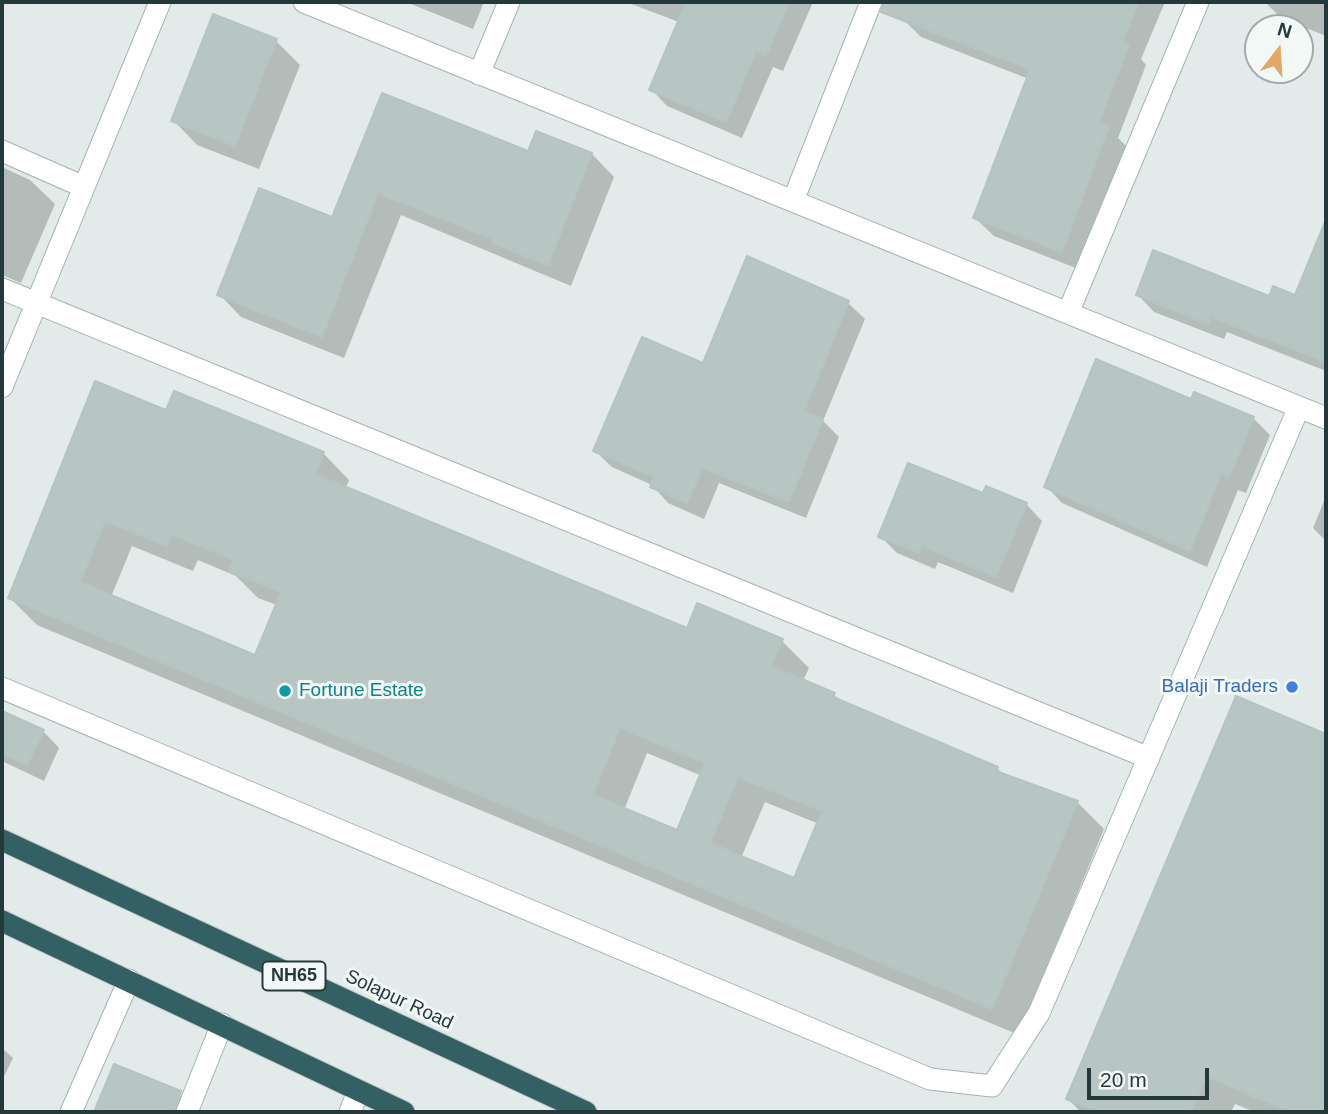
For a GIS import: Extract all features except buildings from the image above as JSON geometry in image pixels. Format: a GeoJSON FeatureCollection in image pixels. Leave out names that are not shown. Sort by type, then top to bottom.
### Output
{"type":"FeatureCollection","features":[{"type":"Feature","properties":{"kind":"highway","name":"Solapur Road"},"geometry":{"type":"LineString","coordinates":[[2,840],[586,1112]]}},
{"type":"Feature","properties":{"kind":"highway"},"geometry":{"type":"LineString","coordinates":[[2,921],[404,1112]]}},
{"type":"Feature","properties":{"kind":"street"},"geometry":{"type":"LineString","coordinates":[[2,387],[160,2]]}},
{"type":"Feature","properties":{"kind":"street"},"geometry":{"type":"LineString","coordinates":[[304,2],[1326,418]]}},
{"type":"Feature","properties":{"kind":"street"},"geometry":{"type":"LineString","coordinates":[[480,74],[509,2]]}},
{"type":"Feature","properties":{"kind":"street"},"geometry":{"type":"LineString","coordinates":[[793,201],[872,2]]}},
{"type":"Feature","properties":{"kind":"street"},"geometry":{"type":"LineString","coordinates":[[1068,313],[1198,2]]}},
{"type":"Feature","properties":{"kind":"street"},"geometry":{"type":"LineString","coordinates":[[2,151],[84,187]]}},
{"type":"Feature","properties":{"kind":"street"},"geometry":{"type":"LineString","coordinates":[[2,289],[1149,758]]}},
{"type":"Feature","properties":{"kind":"street"},"geometry":{"type":"LineString","coordinates":[[2,688],[930,1079],[992,1086],[1039,1013],[1299,407]]}},
{"type":"Feature","properties":{"kind":"street"},"geometry":{"type":"LineString","coordinates":[[71,1112],[129,980]]}},
{"type":"Feature","properties":{"kind":"street"},"geometry":{"type":"LineString","coordinates":[[187,1112],[222,1024]]}},
{"type":"Feature","properties":{"kind":"street"},"geometry":{"type":"LineString","coordinates":[[351,1112],[358,1091]]}},
{"type":"Feature","properties":{"kind":"place","name":"Balaji Traders"},"geometry":{"type":"Point","coordinates":[1292,687]}},
{"type":"Feature","properties":{"kind":"place","name":"Fortune Estate"},"geometry":{"type":"Point","coordinates":[285,691]}}]}
